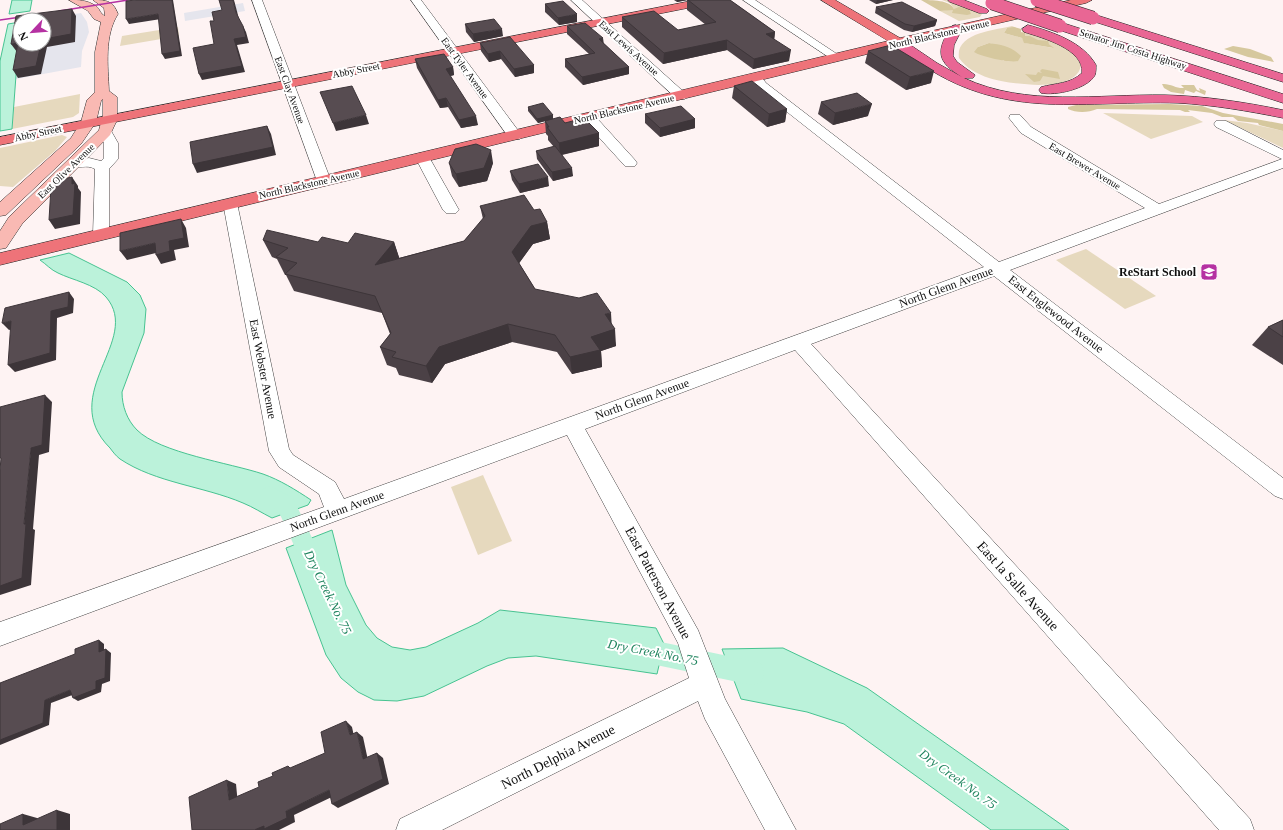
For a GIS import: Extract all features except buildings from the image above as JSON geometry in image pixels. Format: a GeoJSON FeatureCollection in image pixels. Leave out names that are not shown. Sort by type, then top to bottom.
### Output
{"type":"FeatureCollection","features":[{"type":"Feature","properties":{"kind":"highway"},"geometry":{"type":"LineString","coordinates":[[899,43],[980,80],[1015,88],[1049,90],[1073,85],[1089,74],[1090,69],[1088,60],[1075,49],[1028,29],[986,5],[954,0]]}},
{"type":"Feature","properties":{"kind":"highway","name":"Senator Jim Costa Highway"},"geometry":{"type":"LineString","coordinates":[[1037,0],[1097,17],[1283,78]]}},
{"type":"Feature","properties":{"kind":"highway"},"geometry":{"type":"LineString","coordinates":[[1055,0],[1097,17],[1283,74]]}},
{"type":"Feature","properties":{"kind":"highway","name":"Senator Jim Costa Highway"},"geometry":{"type":"LineString","coordinates":[[986,5],[1060,26],[1283,99]]}},
{"type":"Feature","properties":{"kind":"highway"},"geometry":{"type":"LineString","coordinates":[[956,30],[946,47],[946,56],[953,66],[980,80]]}},
{"type":"Feature","properties":{"kind":"highway"},"geometry":{"type":"LineString","coordinates":[[899,43],[915,55],[960,81],[981,90],[1013,98],[1046,100],[1193,100],[1236,105],[1283,114]]}},
{"type":"Feature","properties":{"kind":"main road"},"geometry":{"type":"LineString","coordinates":[[75,0],[92,9],[98,17],[107,20]]}},
{"type":"Feature","properties":{"kind":"main road"},"geometry":{"type":"LineString","coordinates":[[101,0],[109,6],[112,11],[112,14],[107,20],[102,48],[102,93],[110,97],[108,125]]}},
{"type":"Feature","properties":{"kind":"main road","name":"Abby Street"},"geometry":{"type":"LineString","coordinates":[[0,141],[88,123],[108,125],[288,83],[712,0]]}},
{"type":"Feature","properties":{"kind":"main road"},"geometry":{"type":"LineString","coordinates":[[827,0],[899,43]]}},
{"type":"Feature","properties":{"kind":"main road","name":"North Blackstone Avenue"},"geometry":{"type":"LineString","coordinates":[[0,259],[899,43],[1086,0]]}},
{"type":"Feature","properties":{"kind":"main road","name":"East Olive Avenue"},"geometry":{"type":"LineString","coordinates":[[0,211],[72,145],[83,132],[88,123],[94,100],[102,93]]}},
{"type":"Feature","properties":{"kind":"main road","name":"East Olive Avenue"},"geometry":{"type":"LineString","coordinates":[[0,244],[15,221],[74,164],[108,125]]}},
{"type":"Feature","properties":{"kind":"street","name":"East Clay Avenue"},"geometry":{"type":"LineString","coordinates":[[257,0],[324,181]]}},
{"type":"Feature","properties":{"kind":"street","name":"East Tyler Avenue"},"geometry":{"type":"LineString","coordinates":[[416,0],[515,136]]}},
{"type":"Feature","properties":{"kind":"street","name":"East Lewis Avenue"},"geometry":{"type":"LineString","coordinates":[[576,0],[681,96]]}},
{"type":"Feature","properties":{"kind":"street"},"geometry":{"type":"LineString","coordinates":[[748,0],[837,58]]}},
{"type":"Feature","properties":{"kind":"street","name":"East Englewood Avenue"},"geometry":{"type":"LineString","coordinates":[[756,78],[762,86],[779,100],[1283,490]]}},
{"type":"Feature","properties":{"kind":"street"},"geometry":{"type":"LineString","coordinates":[[589,118],[630,163]]}},
{"type":"Feature","properties":{"kind":"street","name":"East Brewer Avenue"},"geometry":{"type":"LineString","coordinates":[[1015,118],[1026,130],[1157,209]]}},
{"type":"Feature","properties":{"kind":"street"},"geometry":{"type":"LineString","coordinates":[[1221,124],[1283,155]]}},
{"type":"Feature","properties":{"kind":"street"},"geometry":{"type":"LineString","coordinates":[[102,168],[112,159],[112,143],[108,125]]}},
{"type":"Feature","properties":{"kind":"street"},"geometry":{"type":"LineString","coordinates":[[422,157],[451,210]]}},
{"type":"Feature","properties":{"kind":"street"},"geometry":{"type":"LineString","coordinates":[[74,164],[92,162],[97,163],[102,168],[101,234]]}},
{"type":"Feature","properties":{"kind":"street","name":"North Glenn Avenue"},"geometry":{"type":"LineString","coordinates":[[0,634],[1283,163]]}},
{"type":"Feature","properties":{"kind":"street","name":"East Webster Avenue"},"geometry":{"type":"LineString","coordinates":[[230,203],[279,451],[286,461],[327,488],[332,496],[336,511]]}},
{"type":"Feature","properties":{"kind":"street","name":"East la Salle Avenue"},"geometry":{"type":"LineString","coordinates":[[798,342],[1239,830]]}},
{"type":"Feature","properties":{"kind":"street","name":"East Patterson Avenue"},"geometry":{"type":"LineString","coordinates":[[572,425],[694,651],[703,682],[715,709],[781,830]]}},
{"type":"Feature","properties":{"kind":"street","name":"North Delphia Avenue"},"geometry":{"type":"LineString","coordinates":[[412,830],[703,682]]}},
{"type":"Feature","properties":{"kind":"shaded area"},"geometry":{"type":"Polygon","coordinates":[[[921,0],[945,2],[954,9],[959,7],[969,9],[971,14],[967,15],[952,13],[953,10],[940,11],[921,0]]]}},
{"type":"Feature","properties":{"kind":"shaded area"},"geometry":{"type":"Polygon","coordinates":[[[942,0],[946,0],[982,14],[980,17],[959,21],[940,11],[954,9],[950,3],[942,0]]]}},
{"type":"Feature","properties":{"kind":"shaded area"},"geometry":{"type":"Polygon","coordinates":[[[243,3],[245,11],[185,21],[184,13],[243,3]]]}},
{"type":"Feature","properties":{"kind":"shaded area"},"geometry":{"type":"Polygon","coordinates":[[[81,13],[87,22],[89,32],[82,51],[81,67],[16,79],[19,52],[52,52],[52,17],[81,13]]]}},
{"type":"Feature","properties":{"kind":"shaded area"},"geometry":{"type":"Polygon","coordinates":[[[1012,26],[1017,28],[1007,28],[1004,33],[1022,38],[1025,43],[1053,48],[1049,44],[1024,36],[1021,29],[1055,42],[1070,51],[1081,64],[1077,74],[1068,80],[1056,84],[1041,85],[1011,83],[980,75],[968,68],[959,58],[959,50],[963,43],[970,38],[987,31],[1012,26]],[[989,43],[978,47],[1004,61],[996,45],[989,43]]]}},
{"type":"Feature","properties":{"kind":"shaded area"},"geometry":{"type":"Polygon","coordinates":[[[178,27],[179,36],[120,46],[122,36],[178,27]]]}},
{"type":"Feature","properties":{"kind":"shaded area"},"geometry":{"type":"Polygon","coordinates":[[[1014,27],[1021,29],[1021,32],[1025,33],[1025,36],[1048,41],[1054,48],[1024,43],[1022,38],[1004,33],[1007,28],[1014,27]]]}},
{"type":"Feature","properties":{"kind":"shaded area"},"geometry":{"type":"Polygon","coordinates":[[[989,43],[1010,48],[1021,56],[1018,61],[1008,61],[989,58],[974,52],[978,47],[989,43]]]}},
{"type":"Feature","properties":{"kind":"shaded area"},"geometry":{"type":"Polygon","coordinates":[[[1233,46],[1250,49],[1271,57],[1274,62],[1248,57],[1224,49],[1233,46]]]}},
{"type":"Feature","properties":{"kind":"shaded area"},"geometry":{"type":"Polygon","coordinates":[[[1042,69],[1058,72],[1060,79],[1043,76],[1040,81],[1034,82],[1025,74],[1036,75],[1038,72],[1042,73],[1040,71],[1042,69]]]}},
{"type":"Feature","properties":{"kind":"shaded area"},"geometry":{"type":"Polygon","coordinates":[[[1162,84],[1168,84],[1181,88],[1184,88],[1181,85],[1194,85],[1197,90],[1200,91],[1199,88],[1206,91],[1205,95],[1196,91],[1194,93],[1185,90],[1184,94],[1171,92],[1164,88],[1162,84]]]}},
{"type":"Feature","properties":{"kind":"shaded area"},"geometry":{"type":"Polygon","coordinates":[[[80,94],[79,113],[73,117],[12,129],[14,107],[80,94]]]}},
{"type":"Feature","properties":{"kind":"shaded area"},"geometry":{"type":"Polygon","coordinates":[[[1170,104],[1202,106],[1223,113],[1283,124],[1283,131],[1259,125],[1258,123],[1238,121],[1233,117],[1222,117],[1212,113],[1188,110],[1190,112],[1180,110],[1097,109],[1082,112],[1068,109],[1068,107],[1076,105],[1170,104]]]}},
{"type":"Feature","properties":{"kind":"shaded area"},"geometry":{"type":"Polygon","coordinates":[[[1103,113],[1192,116],[1203,122],[1151,139],[1103,113]]]}},
{"type":"Feature","properties":{"kind":"shaded area"},"geometry":{"type":"Polygon","coordinates":[[[1224,120],[1247,123],[1283,131],[1283,148],[1224,120]]]}},
{"type":"Feature","properties":{"kind":"shaded area"},"geometry":{"type":"Polygon","coordinates":[[[62,135],[67,137],[55,151],[13,187],[0,186],[0,148],[62,135]]]}},
{"type":"Feature","properties":{"kind":"shaded area"},"geometry":{"type":"Polygon","coordinates":[[[1086,249],[1156,296],[1125,309],[1056,260],[1086,249]]]}},
{"type":"Feature","properties":{"kind":"shaded area"},"geometry":{"type":"Polygon","coordinates":[[[483,475],[512,541],[478,555],[451,487],[483,475]]]}},
{"type":"Feature","properties":{"kind":"water"},"geometry":{"type":"Polygon","coordinates":[[[12,0],[32,0],[30,11],[12,12],[12,14],[9,14],[12,0]]]}},
{"type":"Feature","properties":{"kind":"water"},"geometry":{"type":"Polygon","coordinates":[[[12,23],[12,52],[18,52],[12,129],[0,131],[0,61],[8,24],[12,23]]]}},
{"type":"Feature","properties":{"kind":"water"},"geometry":{"type":"Polygon","coordinates":[[[69,253],[127,282],[140,295],[146,309],[144,333],[122,392],[126,412],[130,422],[137,430],[148,438],[178,451],[269,476],[311,500],[308,505],[272,518],[228,497],[149,474],[120,459],[116,455],[96,428],[92,408],[95,388],[115,331],[115,314],[106,297],[96,289],[55,272],[40,260],[69,253]]]}},
{"type":"Feature","properties":{"kind":"water"},"geometry":{"type":"Polygon","coordinates":[[[332,530],[346,585],[366,625],[377,638],[392,647],[410,650],[426,647],[478,623],[500,610],[656,628],[664,644],[657,674],[536,656],[508,658],[487,666],[424,696],[397,701],[374,700],[358,692],[341,678],[326,655],[286,548],[332,530]]]}},
{"type":"Feature","properties":{"kind":"water"},"geometry":{"type":"Polygon","coordinates":[[[783,648],[867,688],[1069,830],[991,830],[844,724],[807,712],[741,699],[722,649],[783,648]]]}},
{"type":"Feature","properties":{"kind":"waterway","name":"Dry Creek No. 75"},"geometry":{"type":"LineString","coordinates":[[270,495],[286,504],[314,565]]}},
{"type":"Feature","properties":{"kind":"waterway","name":"Dry Creek No. 75"},"geometry":{"type":"LineString","coordinates":[[637,649],[752,673]]}},
{"type":"Feature","properties":{"kind":"railway"},"geometry":{"type":"LineString","coordinates":[[59,11],[128,0]]}},
{"type":"Feature","properties":{"kind":"railway"},"geometry":{"type":"LineString","coordinates":[[0,20],[12,18]]}},
{"type":"Feature","properties":{"kind":"place","name":"ReStart School"},"geometry":{"type":"Point","coordinates":[1209,272]}}]}
